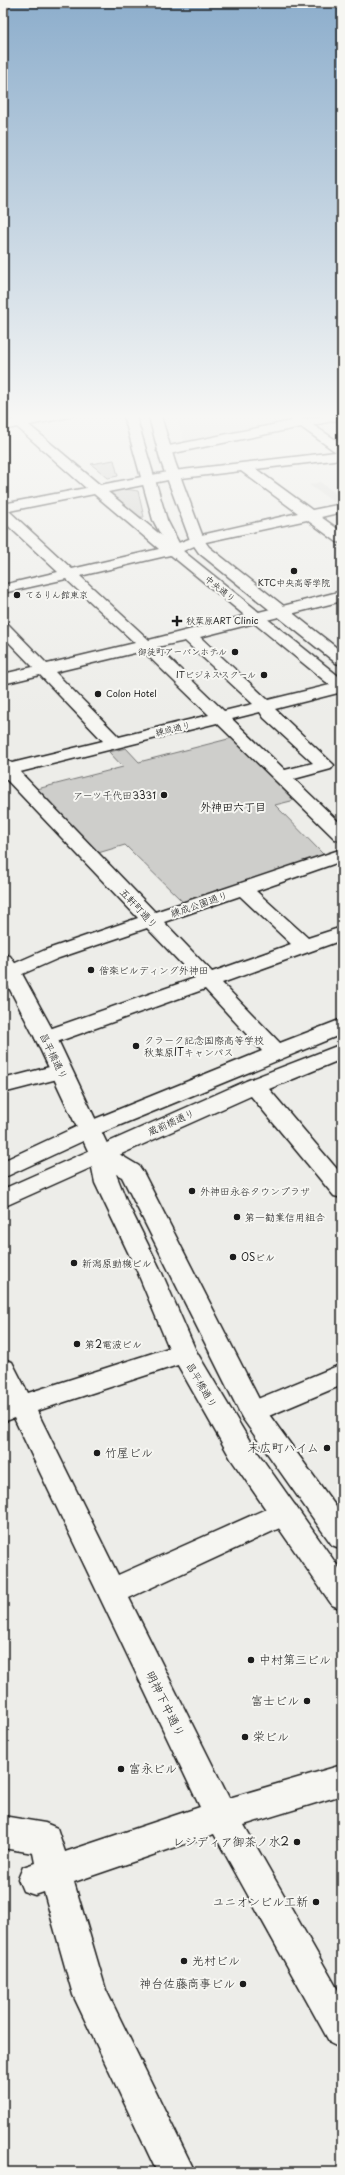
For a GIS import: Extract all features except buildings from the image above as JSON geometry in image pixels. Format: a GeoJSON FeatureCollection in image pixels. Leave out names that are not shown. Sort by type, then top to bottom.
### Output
{"type":"FeatureCollection","features":[{"type":"Feature","properties":{"kind":"street"},"geometry":{"type":"LineString","coordinates":[[5,514],[70,573],[146,645],[219,718],[342,835]]}},
{"type":"Feature","properties":{"kind":"street"},"geometry":{"type":"LineString","coordinates":[[127,514],[174,551]]}},
{"type":"Feature","properties":{"kind":"street","name":"中央通り"},"geometry":{"type":"LineString","coordinates":[[158,514],[174,551],[342,687]]}},
{"type":"Feature","properties":{"kind":"street"},"geometry":{"type":"LineString","coordinates":[[188,514],[197,540],[204,550],[342,660]]}},
{"type":"Feature","properties":{"kind":"street"},"geometry":{"type":"LineString","coordinates":[[3,589],[174,551],[197,540],[310,515],[342,539]]}},
{"type":"Feature","properties":{"kind":"street"},"geometry":{"type":"LineString","coordinates":[[3,679],[282,612],[296,606],[342,596]]}},
{"type":"Feature","properties":{"kind":"street"},"geometry":{"type":"LineString","coordinates":[[3,627],[115,743]]}},
{"type":"Feature","properties":{"kind":"street"},"geometry":{"type":"LineString","coordinates":[[188,635],[266,706],[270,714],[325,765],[281,777]]}},
{"type":"Feature","properties":{"kind":"street","name":"練成通り"},"geometry":{"type":"LineString","coordinates":[[5,768],[115,743],[342,687]]}},
{"type":"Feature","properties":{"kind":"street","name":"五軒町通り"},"geometry":{"type":"LineString","coordinates":[[5,768],[276,1052]]}},
{"type":"Feature","properties":{"kind":"street","name":"練成公園通り"},"geometry":{"type":"LineString","coordinates":[[7,966],[52,954],[152,921],[342,855]]}},
{"type":"Feature","properties":{"kind":"street"},"geometry":{"type":"LineString","coordinates":[[243,889],[305,946]]}},
{"type":"Feature","properties":{"kind":"street"},"geometry":{"type":"LineString","coordinates":[[46,1038],[342,933]]}},
{"type":"Feature","properties":{"kind":"street","name":"昌平橋通り"},"geometry":{"type":"LineString","coordinates":[[7,966],[46,1038],[100,1153],[107,1183],[149,1271],[184,1353],[241,1451],[342,1596]]}},
{"type":"Feature","properties":{"kind":"street"},"geometry":{"type":"LineString","coordinates":[[3,1170],[88,1130],[342,1026]]}},
{"type":"Feature","properties":{"kind":"street","name":"蔵前橋通り"},"geometry":{"type":"LineString","coordinates":[[3,1199],[100,1153],[254,1086],[342,1051]]}},
{"type":"Feature","properties":{"kind":"street"},"geometry":{"type":"LineString","coordinates":[[3,1086],[61,1071]]}},
{"type":"Feature","properties":{"kind":"street"},"geometry":{"type":"LineString","coordinates":[[254,1086],[342,1190]]}},
{"type":"Feature","properties":{"kind":"street"},"geometry":{"type":"LineString","coordinates":[[100,1153],[131,1172],[252,1412],[342,1537]]}},
{"type":"Feature","properties":{"kind":"street"},"geometry":{"type":"LineString","coordinates":[[12,1408],[184,1353]]}},
{"type":"Feature","properties":{"kind":"street","name":"明神下中通り"},"geometry":{"type":"LineString","coordinates":[[3,1369],[12,1408],[112,1592],[221,1816],[342,2031]]}},
{"type":"Feature","properties":{"kind":"street"},"geometry":{"type":"LineString","coordinates":[[252,1412],[342,1374]]}},
{"type":"Feature","properties":{"kind":"street"},"geometry":{"type":"LineString","coordinates":[[112,1592],[285,1513]]}},
{"type":"Feature","properties":{"kind":"street"},"geometry":{"type":"LineString","coordinates":[[45,1876],[221,1816],[342,1780]]}},
{"type":"Feature","properties":{"kind":"street"},"geometry":{"type":"LineString","coordinates":[[3,1832],[45,1838],[45,1876],[90,1995],[176,2172]]}},
{"type":"Feature","properties":{"kind":"shaded area"},"geometry":{"type":"Polygon","coordinates":[[[136,514],[143,514],[144,517],[139,517],[136,514]]]}},
{"type":"Feature","properties":{"kind":"shaded area"},"geometry":{"type":"Polygon","coordinates":[[[232,738],[295,800],[275,805],[324,855],[184,903],[125,845],[98,853],[37,789],[123,767],[109,752],[126,748],[139,762],[232,738]]]}},
{"type":"Feature","properties":{"kind":"place","name":"KTC中央高等学院"},"geometry":{"type":"Point","coordinates":[294,571]}},
{"type":"Feature","properties":{"kind":"place","name":"てるりん館東京"},"geometry":{"type":"Point","coordinates":[17,595]}},
{"type":"Feature","properties":{"kind":"place","name":"秋葉原ART Clinic"},"geometry":{"type":"Point","coordinates":[177,621]}},
{"type":"Feature","properties":{"kind":"place","name":"御徒町アーバンホテル"},"geometry":{"type":"Point","coordinates":[235,652]}},
{"type":"Feature","properties":{"kind":"place","name":"ITビジネススクール"},"geometry":{"type":"Point","coordinates":[264,675]}},
{"type":"Feature","properties":{"kind":"place","name":"Colon Hotel"},"geometry":{"type":"Point","coordinates":[98,694]}},
{"type":"Feature","properties":{"kind":"place","name":"アーツ千代田3331"},"geometry":{"type":"Point","coordinates":[164,795]}},
{"type":"Feature","properties":{"kind":"place","name":"偕楽ビルディング外神田"},"geometry":{"type":"Point","coordinates":[91,970]}},
{"type":"Feature","properties":{"kind":"place","name":"クラーク記念国際高等学校 秋葉原ITキャンパス"},"geometry":{"type":"Point","coordinates":[136,1046]}},
{"type":"Feature","properties":{"kind":"place","name":"外神田永谷タウンプラザ"},"geometry":{"type":"Point","coordinates":[192,1191]}},
{"type":"Feature","properties":{"kind":"place","name":"第一勧業信用組合"},"geometry":{"type":"Point","coordinates":[237,1217]}},
{"type":"Feature","properties":{"kind":"place","name":"OSビル"},"geometry":{"type":"Point","coordinates":[233,1257]}},
{"type":"Feature","properties":{"kind":"place","name":"新潟原動機ビル"},"geometry":{"type":"Point","coordinates":[74,1263]}},
{"type":"Feature","properties":{"kind":"place","name":"第2電波ビル"},"geometry":{"type":"Point","coordinates":[77,1344]}},
{"type":"Feature","properties":{"kind":"place","name":"末広町ハイム"},"geometry":{"type":"Point","coordinates":[327,1448]}},
{"type":"Feature","properties":{"kind":"place","name":"竹屋ビル"},"geometry":{"type":"Point","coordinates":[97,1453]}},
{"type":"Feature","properties":{"kind":"place","name":"中村第三ビル"},"geometry":{"type":"Point","coordinates":[251,1660]}},
{"type":"Feature","properties":{"kind":"place","name":"富士ビル"},"geometry":{"type":"Point","coordinates":[307,1701]}},
{"type":"Feature","properties":{"kind":"place","name":"栄ビル"},"geometry":{"type":"Point","coordinates":[245,1737]}},
{"type":"Feature","properties":{"kind":"place","name":"富永ビル"},"geometry":{"type":"Point","coordinates":[121,1769]}},
{"type":"Feature","properties":{"kind":"place","name":"レジディア御茶ノ水2"},"geometry":{"type":"Point","coordinates":[297,1842]}},
{"type":"Feature","properties":{"kind":"place","name":"ユニオンビル工新"},"geometry":{"type":"Point","coordinates":[316,1902]}},
{"type":"Feature","properties":{"kind":"place","name":"光村ビル"},"geometry":{"type":"Point","coordinates":[184,1961]}},
{"type":"Feature","properties":{"kind":"place","name":"神台佐藤商事ビル"},"geometry":{"type":"Point","coordinates":[243,1984]}},
{"type":"Feature","properties":{"kind":"district","name":"外神田六丁目"},"geometry":{"type":"Point","coordinates":[233,807]}}]}
